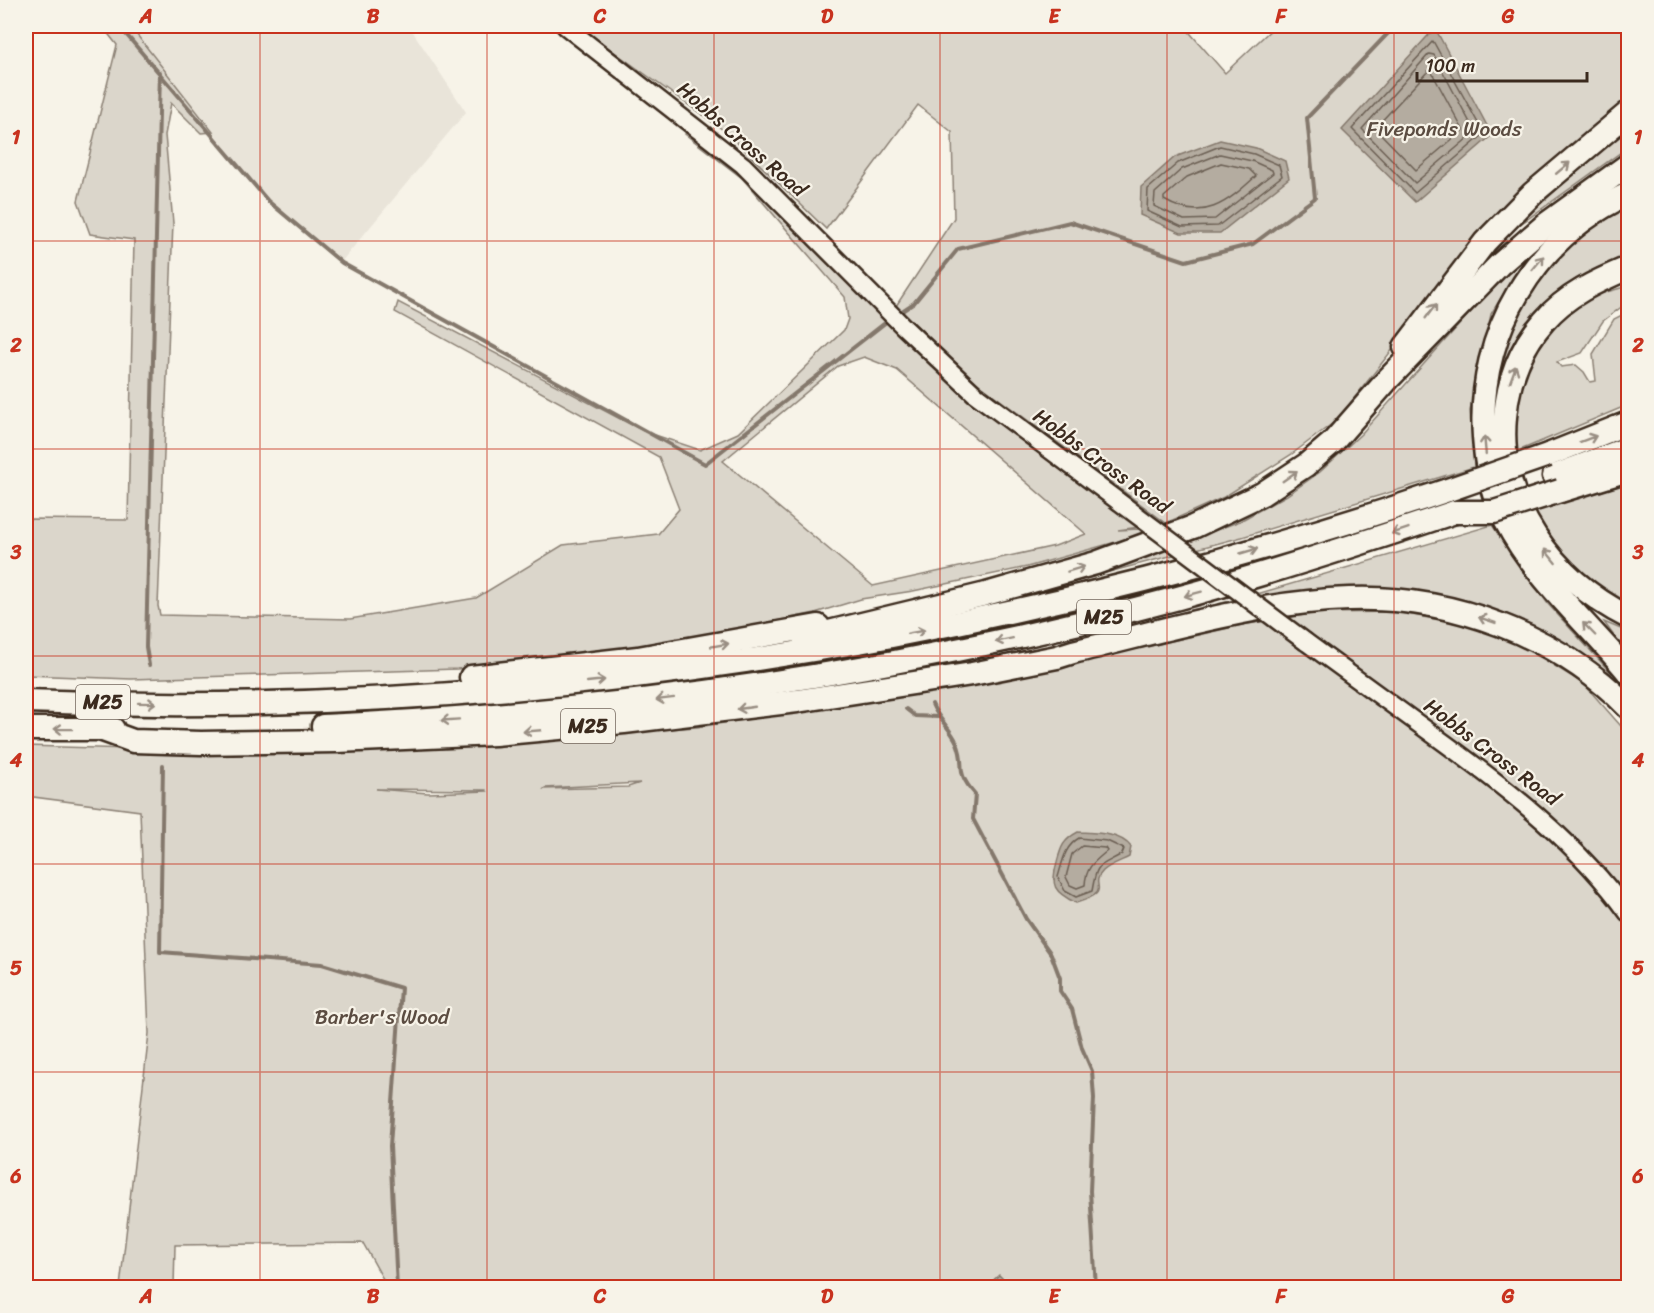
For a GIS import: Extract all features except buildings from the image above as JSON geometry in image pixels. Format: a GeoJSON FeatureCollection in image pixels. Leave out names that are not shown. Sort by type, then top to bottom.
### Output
{"type":"FeatureCollection","features":[{"type":"Feature","properties":{"kind":"highway"},"geometry":{"type":"LineString","coordinates":[[1389,378],[1409,340],[1485,242],[1533,193],[1629,113]]}},
{"type":"Feature","properties":{"kind":"highway"},"geometry":{"type":"LineString","coordinates":[[729,663],[762,646],[1075,569],[1155,542],[1215,518],[1262,494],[1306,465],[1333,442],[1389,378],[1514,251],[1570,206],[1629,165]]}},
{"type":"Feature","properties":{"kind":"highway"},"geometry":{"type":"LineString","coordinates":[[1629,194],[1601,208],[1564,236],[1539,261],[1519,289],[1495,341],[1485,391],[1483,424],[1489,477],[1500,509],[1515,537],[1552,590],[1629,672]]}},
{"type":"Feature","properties":{"kind":"highway"},"geometry":{"type":"LineString","coordinates":[[1629,268],[1580,291],[1544,320],[1511,376],[1503,447],[1516,502],[1544,548],[1579,586],[1605,606],[1629,617]]}},
{"type":"Feature","properties":{"kind":"highway","name":"M25"},"geometry":{"type":"LineString","coordinates":[[26,701],[289,702],[431,695],[595,681],[729,663],[905,634],[1072,598],[1257,549],[1448,490],[1629,423]]}},
{"type":"Feature","properties":{"kind":"highway","name":"M25"},"geometry":{"type":"LineString","coordinates":[[26,729],[310,727],[430,721],[562,710],[744,688],[954,651],[1120,613],[1280,569],[1455,512],[1557,484],[1629,448]]}},
{"type":"Feature","properties":{"kind":"highway"},"geometry":{"type":"LineString","coordinates":[[1557,484],[1629,470]]}},
{"type":"Feature","properties":{"kind":"highway"},"geometry":{"type":"LineString","coordinates":[[181,703],[216,691],[405,682],[638,658],[759,638],[937,598],[1020,584]]}},
{"type":"Feature","properties":{"kind":"highway"},"geometry":{"type":"LineString","coordinates":[[1073,652],[1289,605],[1350,599],[1395,600],[1456,610],[1520,633],[1580,666],[1629,707]]}},
{"type":"Feature","properties":{"kind":"highway","name":"M25"},"geometry":{"type":"LineString","coordinates":[[744,688],[787,694],[1057,651],[1073,652]]}},
{"type":"Feature","properties":{"kind":"highway","name":"M25"},"geometry":{"type":"LineString","coordinates":[[100,729],[133,741],[201,743],[373,740],[533,731],[797,701],[972,674],[1073,652]]}},
{"type":"Feature","properties":{"kind":"street","name":"Hobbs Cross Road"},"geometry":{"type":"LineString","coordinates":[[565,26],[743,165],[893,317],[984,401],[1512,793],[1550,825],[1588,862],[1629,913]]}},
{"type":"Feature","properties":{"kind":"shaded area"},"geometry":{"type":"Polygon","coordinates":[[[128,26],[409,26],[466,112],[341,262],[268,201],[128,26]]]}},
{"type":"Feature","properties":{"kind":"green space"},"geometry":{"type":"Polygon","coordinates":[[[102,26],[130,26],[213,132],[201,133],[171,103],[165,135],[173,223],[158,606],[160,615],[350,619],[476,598],[563,545],[658,534],[679,509],[659,457],[395,312],[398,302],[643,431],[700,450],[738,433],[844,330],[848,319],[845,297],[742,178],[685,134],[690,126],[975,401],[1139,527],[1118,530],[1139,529],[1144,534],[1027,567],[913,591],[861,599],[815,613],[650,647],[457,669],[131,679],[26,675],[26,519],[128,520],[134,240],[90,234],[78,201],[117,45],[102,26]],[[864,357],[838,366],[723,461],[873,586],[1055,546],[1086,534],[897,370],[864,357]]]}},
{"type":"Feature","properties":{"kind":"green space","name":"Fiveponds Woods"},"geometry":{"type":"Polygon","coordinates":[[[578,26],[1184,26],[1225,73],[1275,26],[1628,26],[1628,107],[1448,279],[1337,420],[1292,454],[1224,497],[1166,523],[976,382],[896,306],[954,218],[952,132],[918,105],[826,229],[726,132],[578,26]]]}},
{"type":"Feature","properties":{"kind":"green space"},"geometry":{"type":"Polygon","coordinates":[[[1628,126],[1628,147],[1508,233],[1628,126]]]}},
{"type":"Feature","properties":{"kind":"green space"},"geometry":{"type":"Polygon","coordinates":[[[1628,204],[1628,256],[1574,280],[1558,291],[1530,318],[1518,334],[1507,357],[1495,401],[1501,350],[1528,290],[1584,228],[1628,204]]]}},
{"type":"Feature","properties":{"kind":"green space"},"geometry":{"type":"Polygon","coordinates":[[[1526,257],[1491,314],[1470,411],[1474,467],[1242,537],[1094,576],[1240,521],[1287,495],[1320,472],[1361,434],[1494,286],[1526,257]]]}},
{"type":"Feature","properties":{"kind":"green space"},"geometry":{"type":"Polygon","coordinates":[[[1628,286],[1628,302],[1603,321],[1582,353],[1557,362],[1561,367],[1576,365],[1590,382],[1596,381],[1593,354],[1614,319],[1628,312],[1628,405],[1513,453],[1518,382],[1550,326],[1585,298],[1628,286]]]}},
{"type":"Feature","properties":{"kind":"green space"},"geometry":{"type":"Polygon","coordinates":[[[1628,483],[1628,608],[1563,554],[1532,512],[1628,483]]]}},
{"type":"Feature","properties":{"kind":"green space"},"geometry":{"type":"Polygon","coordinates":[[[1492,525],[1548,604],[1612,674],[1530,627],[1440,598],[1266,600],[1257,594],[1492,525]]]}},
{"type":"Feature","properties":{"kind":"green space"},"geometry":{"type":"Polygon","coordinates":[[[1237,599],[1246,605],[1053,645],[1237,599]]]}},
{"type":"Feature","properties":{"kind":"green space","name":"Barber's Wood"},"geometry":{"type":"Polygon","coordinates":[[[1396,612],[1483,628],[1529,650],[1584,684],[1628,734],[1628,1287],[388,1288],[363,1243],[175,1245],[174,1287],[120,1287],[149,1033],[140,811],[26,796],[26,746],[311,754],[697,727],[898,697],[1119,653],[1242,625],[1317,613],[1396,612]],[[640,783],[545,788],[544,789],[628,787],[640,783]],[[376,789],[428,793],[487,791],[486,790],[376,789]]]}},
{"type":"Feature","properties":{"kind":"green space"},"geometry":{"type":"Polygon","coordinates":[[[1604,622],[1628,632],[1628,656],[1604,622]]]}},
{"type":"Feature","properties":{"kind":"water"},"geometry":{"type":"Polygon","coordinates":[[[1435,28],[1492,135],[1415,202],[1342,130],[1435,28]]]}},
{"type":"Feature","properties":{"kind":"water"},"geometry":{"type":"Polygon","coordinates":[[[1220,140],[1256,148],[1285,161],[1289,178],[1220,233],[1181,233],[1140,215],[1141,187],[1175,157],[1220,140]]]}},
{"type":"Feature","properties":{"kind":"water"},"geometry":{"type":"Polygon","coordinates":[[[1078,832],[1114,836],[1131,847],[1129,857],[1112,865],[1099,876],[1098,891],[1095,895],[1076,903],[1058,892],[1054,877],[1063,844],[1078,832]]]}},
{"type":"Feature","properties":{"kind":"water"},"geometry":{"type":"Polygon","coordinates":[[[999,1275],[1011,1287],[986,1287],[999,1275]]]}},
{"type":"Feature","properties":{"kind":"waterway"},"geometry":{"type":"LineString","coordinates":[[119,26],[268,201],[342,263],[705,464],[890,319]]}},
{"type":"Feature","properties":{"kind":"waterway"},"geometry":{"type":"LineString","coordinates":[[899,313],[914,303],[958,249],[1070,222],[1186,261],[1253,244],[1315,198],[1307,118],[1395,26]]}},
{"type":"Feature","properties":{"kind":"waterway"},"geometry":{"type":"LineString","coordinates":[[149,665],[146,647],[160,72]]}},
{"type":"Feature","properties":{"kind":"waterway"},"geometry":{"type":"LineString","coordinates":[[932,704],[960,751],[964,779],[975,794],[973,819],[1026,919],[1051,954],[1060,978],[1060,991],[1072,1009],[1082,1048],[1092,1071],[1094,1098],[1090,1191],[1096,1288]]}},
{"type":"Feature","properties":{"kind":"waterway"},"geometry":{"type":"LineString","coordinates":[[906,709],[915,716],[938,717]]}},
{"type":"Feature","properties":{"kind":"waterway"},"geometry":{"type":"LineString","coordinates":[[163,765],[160,952],[322,964],[401,988],[390,1146],[397,1288]]}}]}
